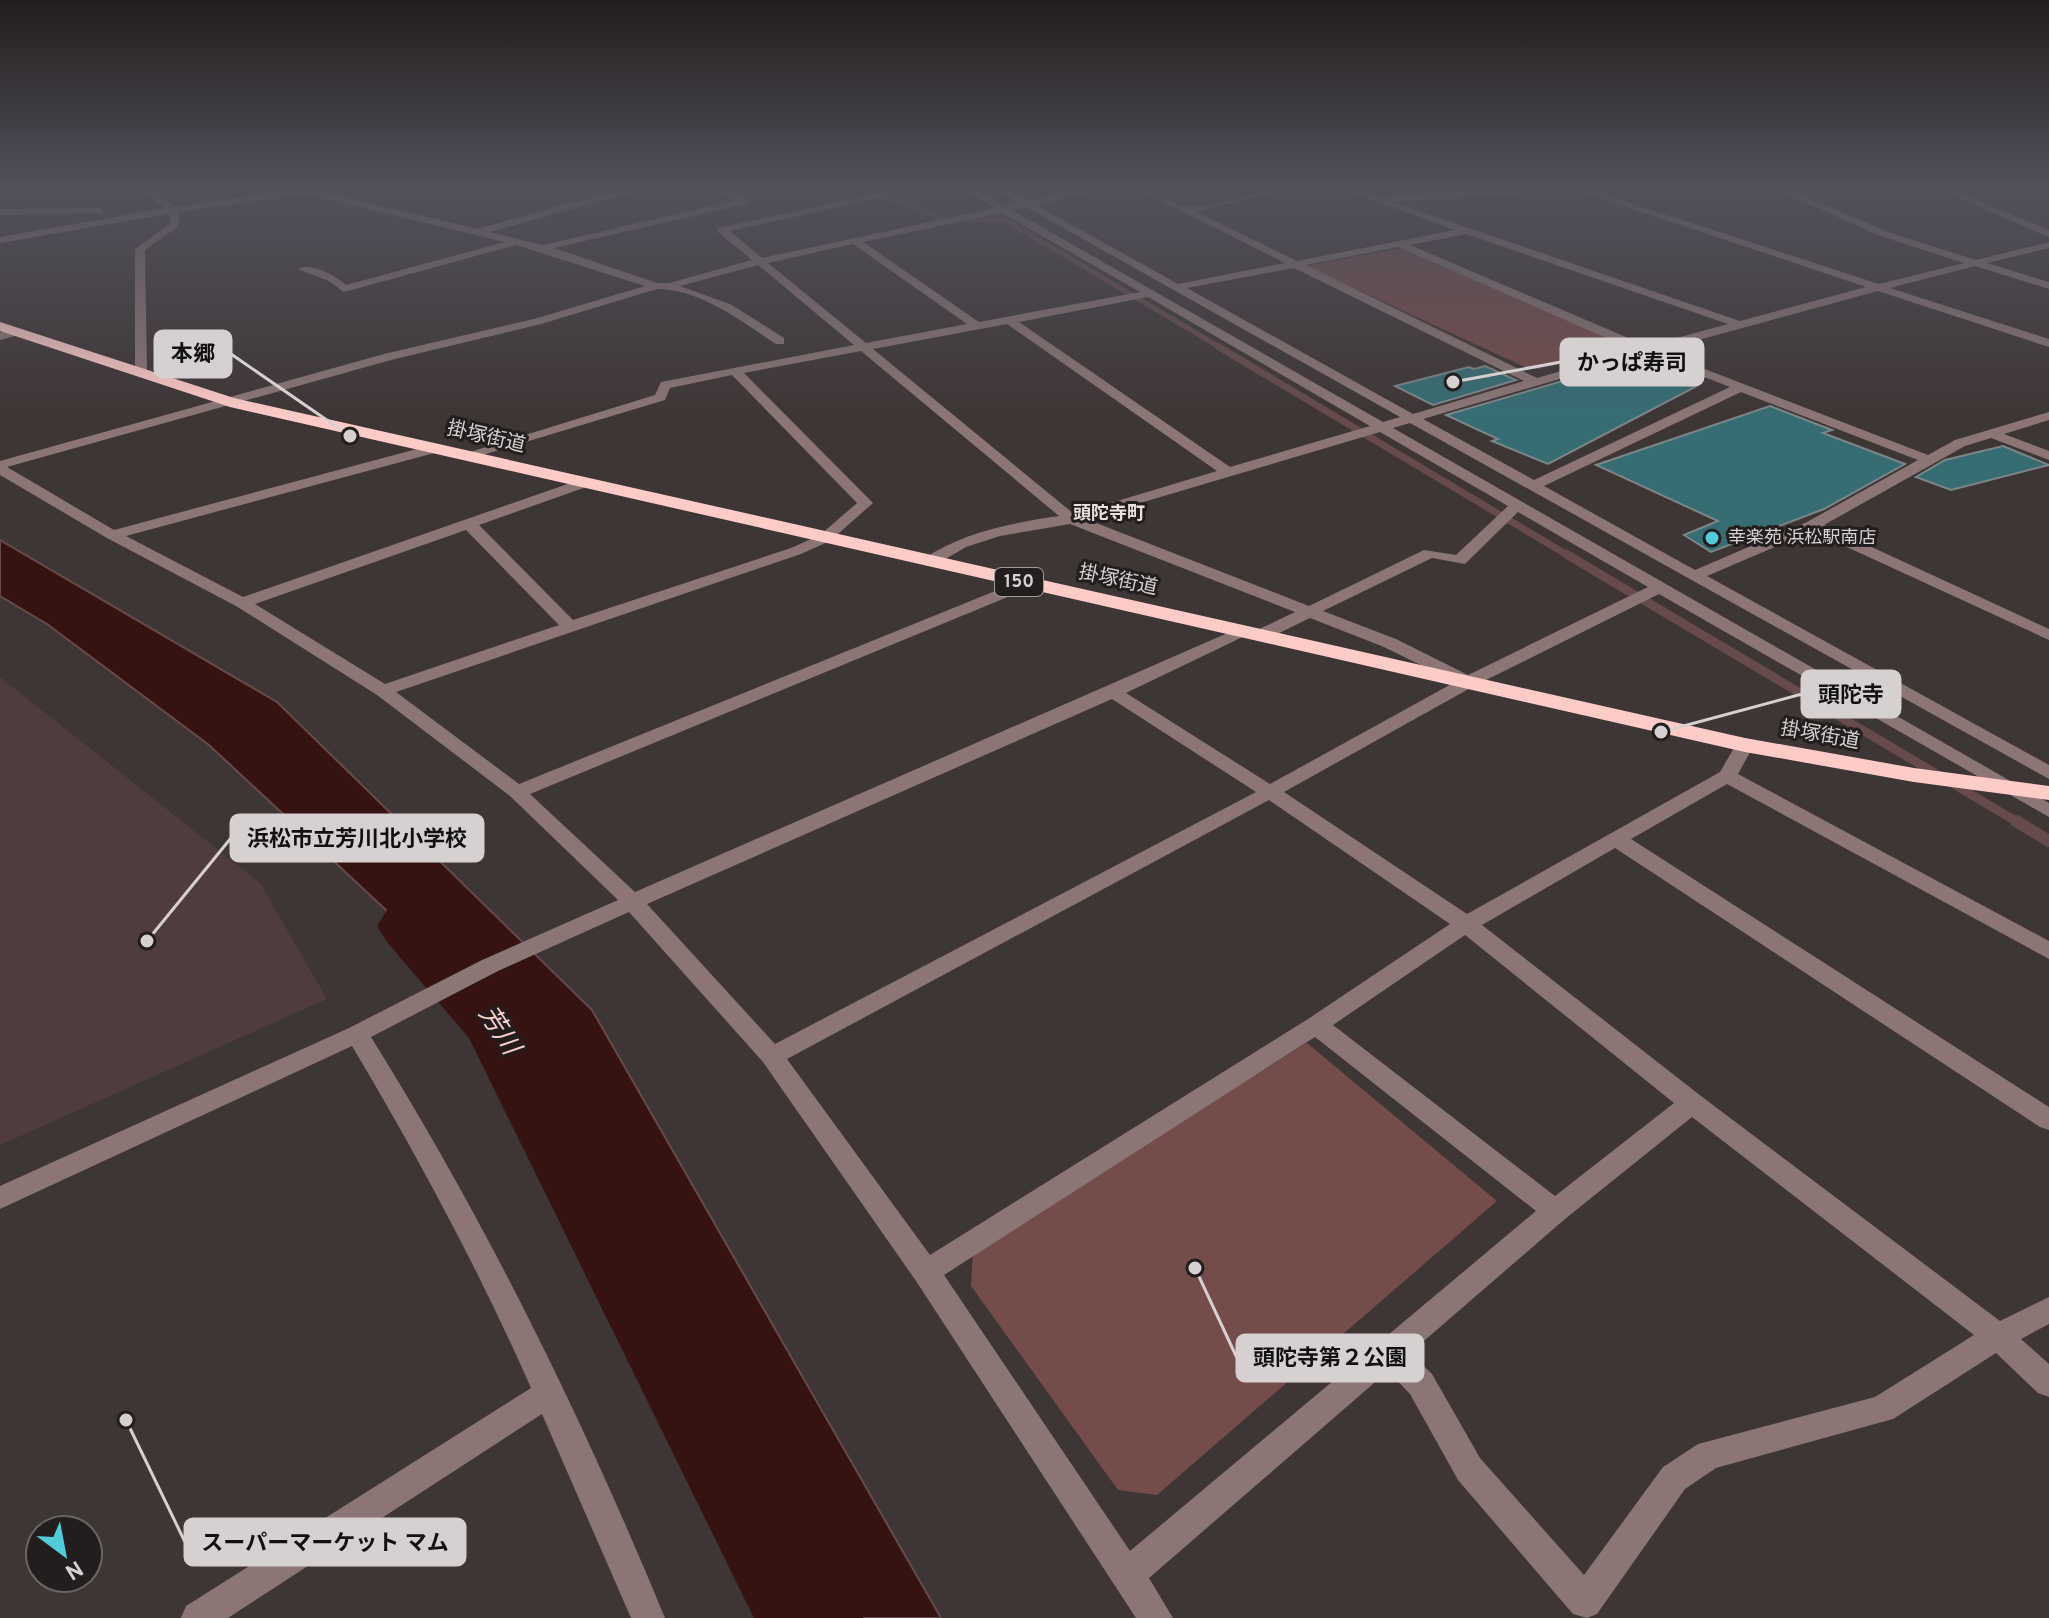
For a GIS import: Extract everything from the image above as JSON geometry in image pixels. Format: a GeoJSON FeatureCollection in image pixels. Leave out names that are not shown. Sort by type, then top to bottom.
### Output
{"type":"FeatureCollection","features":[{"type":"Feature","properties":{"kind":"highway","name":"掛塚街道"},"geometry":{"type":"LineString","coordinates":[[6,331],[230,402],[1026,584],[1745,745],[1914,775],[2049,793]]}},
{"type":"Feature","properties":{"kind":"street"},"geometry":{"type":"LineString","coordinates":[[139,265],[141,372]]}},
{"type":"Feature","properties":{"kind":"street"},"geometry":{"type":"LineString","coordinates":[[303,269],[333,279],[344,289],[434,265]]}},
{"type":"Feature","properties":{"kind":"street"},"geometry":{"type":"LineString","coordinates":[[595,265],[728,307],[780,341]]}},
{"type":"Feature","properties":{"kind":"street"},"geometry":{"type":"LineString","coordinates":[[0,467],[426,347],[537,322],[746,265]]}},
{"type":"Feature","properties":{"kind":"street"},"geometry":{"type":"LineString","coordinates":[[764,265],[1071,519],[1390,643],[1468,682]]}},
{"type":"Feature","properties":{"kind":"street"},"geometry":{"type":"LineString","coordinates":[[889,265],[977,326]]}},
{"type":"Feature","properties":{"kind":"street"},"geometry":{"type":"LineString","coordinates":[[1098,265],[2049,811]]}},
{"type":"Feature","properties":{"kind":"street"},"geometry":{"type":"LineString","coordinates":[[1136,265],[2049,773]]}},
{"type":"Feature","properties":{"kind":"street"},"geometry":{"type":"LineString","coordinates":[[1177,287],[1293,265],[1534,381]]}},
{"type":"Feature","properties":{"kind":"street"},"geometry":{"type":"LineString","coordinates":[[1447,265],[1645,350],[1932,461]]}},
{"type":"Feature","properties":{"kind":"street"},"geometry":{"type":"LineString","coordinates":[[1571,265],[1739,324]]}},
{"type":"Feature","properties":{"kind":"street"},"geometry":{"type":"LineString","coordinates":[[1808,265],[2049,343]]}},
{"type":"Feature","properties":{"kind":"street"},"geometry":{"type":"LineString","coordinates":[[929,562],[949,546],[1018,527],[1071,519],[1534,381],[1874,286],[1969,265]]}},
{"type":"Feature","properties":{"kind":"street"},"geometry":{"type":"LineString","coordinates":[[1981,265],[2049,286]]}},
{"type":"Feature","properties":{"kind":"street"},"geometry":{"type":"LineString","coordinates":[[464,456],[660,397],[665,385],[1149,294]]}},
{"type":"Feature","properties":{"kind":"street"},"geometry":{"type":"LineString","coordinates":[[1009,320],[1229,473]]}},
{"type":"Feature","properties":{"kind":"street"},"geometry":{"type":"LineString","coordinates":[[383,691],[796,551],[825,538],[866,503],[735,371]]}},
{"type":"Feature","properties":{"kind":"street"},"geometry":{"type":"LineString","coordinates":[[1533,486],[1743,386]]}},
{"type":"Feature","properties":{"kind":"street"},"geometry":{"type":"LineString","coordinates":[[1694,576],[1812,525],[1960,443],[2049,416]]}},
{"type":"Feature","properties":{"kind":"street"},"geometry":{"type":"LineString","coordinates":[[1990,433],[2049,456]]}},
{"type":"Feature","properties":{"kind":"street"},"geometry":{"type":"LineString","coordinates":[[112,535],[433,449]]}},
{"type":"Feature","properties":{"kind":"street"},"geometry":{"type":"LineString","coordinates":[[0,467],[112,535],[242,603],[383,691],[517,792],[633,902],[772,1056],[926,1272],[1156,1618]]}},
{"type":"Feature","properties":{"kind":"street"},"geometry":{"type":"LineString","coordinates":[[242,603],[584,483]]}},
{"type":"Feature","properties":{"kind":"street"},"geometry":{"type":"LineString","coordinates":[[0,1198],[357,1034],[406,1006],[633,902],[1308,611],[1430,553],[1459,561],[1516,506]]}},
{"type":"Feature","properties":{"kind":"street"},"geometry":{"type":"LineString","coordinates":[[468,523],[570,627]]}},
{"type":"Feature","properties":{"kind":"street"},"geometry":{"type":"LineString","coordinates":[[1812,525],[2049,635]]}},
{"type":"Feature","properties":{"kind":"street"},"geometry":{"type":"LineString","coordinates":[[517,792],[1026,584]]}},
{"type":"Feature","properties":{"kind":"street"},"geometry":{"type":"LineString","coordinates":[[772,1056],[1270,792],[1468,682],[1658,588]]}},
{"type":"Feature","properties":{"kind":"street"},"geometry":{"type":"LineString","coordinates":[[1114,693],[1270,792],[1466,924],[1692,1103],[1998,1336],[2049,1383]]}},
{"type":"Feature","properties":{"kind":"street"},"geometry":{"type":"LineString","coordinates":[[926,1272],[1316,1025],[1466,924],[1727,776],[1745,745]]}},
{"type":"Feature","properties":{"kind":"street"},"geometry":{"type":"LineString","coordinates":[[1727,776],[2049,951]]}},
{"type":"Feature","properties":{"kind":"street"},"geometry":{"type":"LineString","coordinates":[[1616,839],[2049,1120]]}},
{"type":"Feature","properties":{"kind":"street"},"geometry":{"type":"LineString","coordinates":[[1316,1025],[1555,1211]]}},
{"type":"Feature","properties":{"kind":"street"},"geometry":{"type":"LineString","coordinates":[[357,1034],[418,1134],[513,1314],[648,1618]]}},
{"type":"Feature","properties":{"kind":"street"},"geometry":{"type":"LineString","coordinates":[[1127,1575],[1555,1211],[1692,1103]]}},
{"type":"Feature","properties":{"kind":"street"},"geometry":{"type":"LineString","coordinates":[[1388,1351],[1421,1384],[1469,1469],[1585,1602],[1674,1478],[1709,1455],[1882,1409],[1998,1336],[2049,1310]]}},
{"type":"Feature","properties":{"kind":"street"},"geometry":{"type":"LineString","coordinates":[[198,1618],[550,1392]]}},
{"type":"Feature","properties":{"kind":"shaded area"},"geometry":{"type":"Polygon","coordinates":[[[1309,265],[1439,265],[1619,343],[1619,348],[1538,369],[1527,368],[1309,265]]]}},
{"type":"Feature","properties":{"kind":"shaded area"},"geometry":{"type":"Polygon","coordinates":[[[0,540],[277,702],[592,1010],[941,1618],[814,1618],[520,1035],[209,745],[47,624],[0,596],[0,540]]]}},
{"type":"Feature","properties":{"kind":"shaded area"},"geometry":{"type":"Polygon","coordinates":[[[0,677],[260,883],[327,999],[0,1145],[0,677]]]}},
{"type":"Feature","properties":{"kind":"shaded area"},"geometry":{"type":"Polygon","coordinates":[[[1307,1043],[1497,1201],[1157,1495],[1118,1490],[971,1286],[973,1251],[1307,1043]]]}},
{"type":"Feature","properties":{"kind":"building"},"geometry":{"type":"Polygon","coordinates":[[[1621,364],[1695,387],[1548,464],[1492,441],[1498,439],[1446,415],[1621,364]]]}},
{"type":"Feature","properties":{"kind":"building"},"geometry":{"type":"Polygon","coordinates":[[[1485,366],[1516,380],[1433,405],[1395,386],[1469,367],[1485,366]]]}},
{"type":"Feature","properties":{"kind":"building"},"geometry":{"type":"Polygon","coordinates":[[[1770,406],[1832,430],[1823,433],[1905,464],[1824,509],[1711,552],[1684,535],[1718,521],[1596,465],[1770,406]]]}},
{"type":"Feature","properties":{"kind":"building"},"geometry":{"type":"Polygon","coordinates":[[[2003,446],[2049,465],[1951,490],[1916,477],[1945,460],[2003,446]]]}},
{"type":"Feature","properties":{"kind":"waterway"},"geometry":{"type":"LineString","coordinates":[[1080,265],[1223,349]]}},
{"type":"Feature","properties":{"kind":"waterway"},"geometry":{"type":"LineString","coordinates":[[1219,347],[1569,556]]}},
{"type":"Feature","properties":{"kind":"waterway"},"geometry":{"type":"LineString","coordinates":[[1566,554],[2019,823]]}},
{"type":"Feature","properties":{"kind":"waterway"},"geometry":{"type":"LineString","coordinates":[[2016,821],[2049,841]]}},
{"type":"Feature","properties":{"kind":"waterway","name":"芳川"},"geometry":{"type":"LineString","coordinates":[[411,926],[498,1023],[810,1618]]}},
{"type":"Feature","properties":{"kind":"place","name":"かっぱ寿司"},"geometry":{"type":"Point","coordinates":[1453,382]}},
{"type":"Feature","properties":{"kind":"place","name":"本郷"},"geometry":{"type":"Point","coordinates":[350,436]}},
{"type":"Feature","properties":{"kind":"place","name":"幸楽苑 浜松駅南店"},"geometry":{"type":"Point","coordinates":[1712,538]}},
{"type":"Feature","properties":{"kind":"place","name":"頭陀寺"},"geometry":{"type":"Point","coordinates":[1661,732]}},
{"type":"Feature","properties":{"kind":"place","name":"浜松市立芳川北小学校"},"geometry":{"type":"Point","coordinates":[147,941]}},
{"type":"Feature","properties":{"kind":"place","name":"頭陀寺第２公園"},"geometry":{"type":"Point","coordinates":[1195,1268]}},
{"type":"Feature","properties":{"kind":"place","name":"スーパーマーケット マム"},"geometry":{"type":"Point","coordinates":[126,1420]}},
{"type":"Feature","properties":{"kind":"district","name":"頭陀寺町"},"geometry":{"type":"Point","coordinates":[1109,514]}}]}
